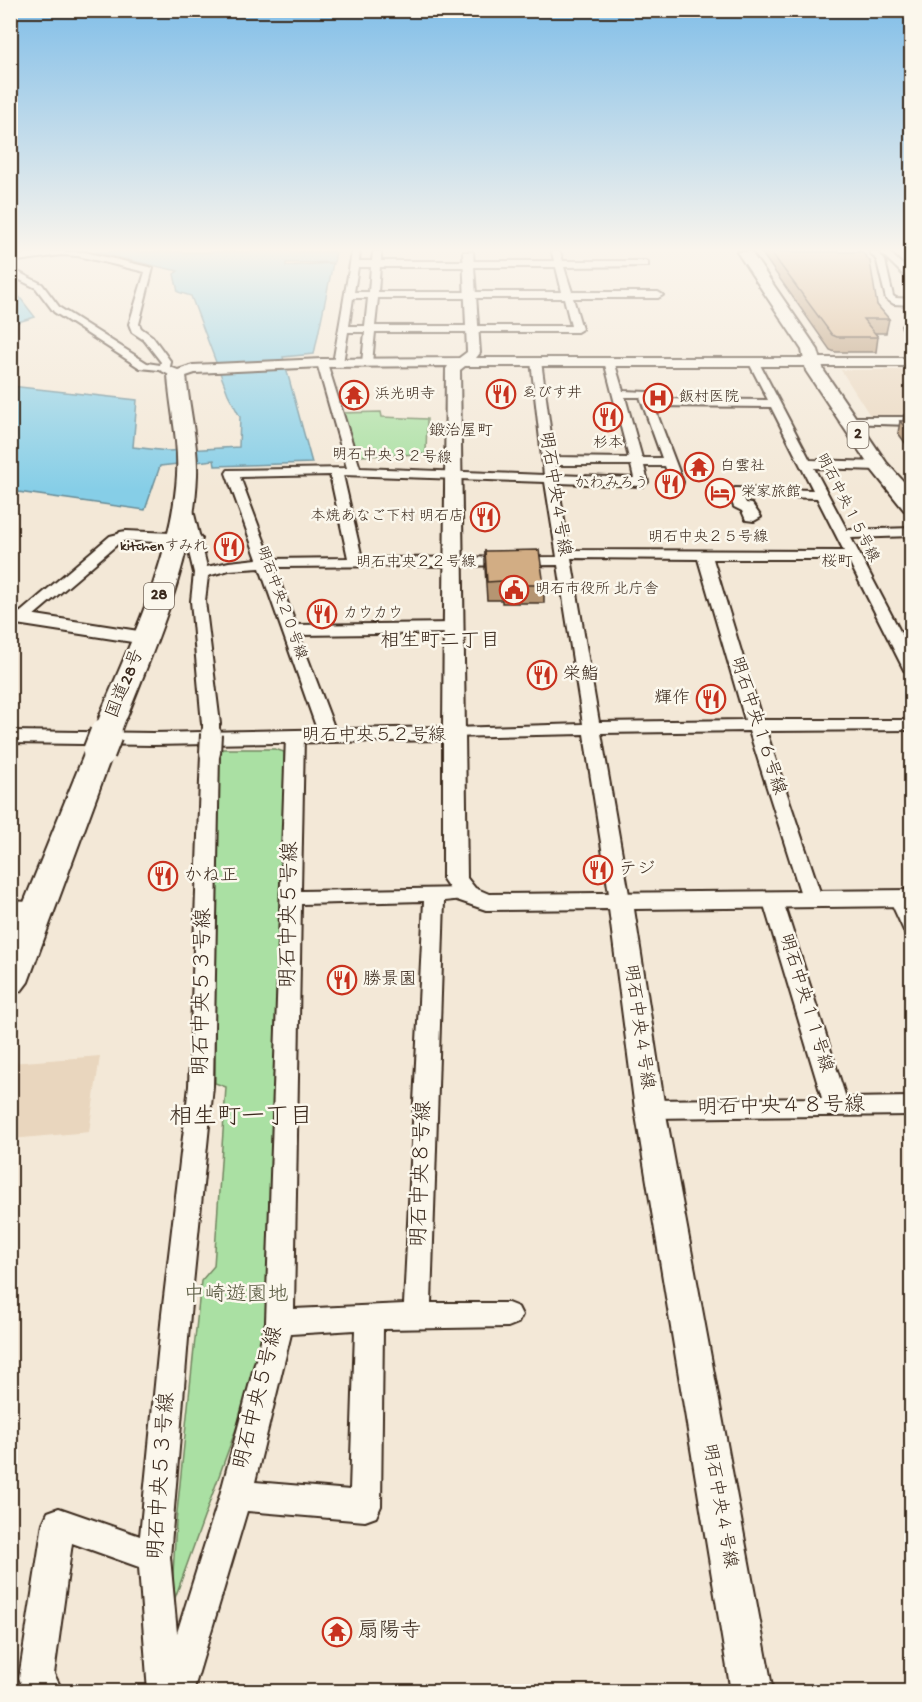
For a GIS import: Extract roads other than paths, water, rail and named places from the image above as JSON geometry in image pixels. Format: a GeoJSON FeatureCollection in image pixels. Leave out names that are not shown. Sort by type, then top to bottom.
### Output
{"type":"FeatureCollection","features":[{"type":"Feature","properties":{"kind":"highway","name":"2"},"geometry":{"type":"LineString","coordinates":[[783,331],[795,350],[813,361]]}},
{"type":"Feature","properties":{"kind":"highway","name":"2"},"geometry":{"type":"LineString","coordinates":[[797,331],[810,350],[815,371],[879,466],[912,505]]}},
{"type":"Feature","properties":{"kind":"highway","name":"国道28号"},"geometry":{"type":"LineString","coordinates":[[10,982],[24,909],[99,752],[184,538],[183,498],[187,470],[187,444],[171,372]]}},
{"type":"Feature","properties":{"kind":"street"},"geometry":{"type":"LineString","coordinates":[[89,331],[144,366],[171,372],[203,368],[322,363],[912,362]]}},
{"type":"Feature","properties":{"kind":"street"},"geometry":{"type":"LineString","coordinates":[[138,331],[148,338],[171,372]]}},
{"type":"Feature","properties":{"kind":"street"},"geometry":{"type":"LineString","coordinates":[[339,363],[344,331]]}},
{"type":"Feature","properties":{"kind":"street"},"geometry":{"type":"LineString","coordinates":[[367,363],[369,331]]}},
{"type":"Feature","properties":{"kind":"street"},"geometry":{"type":"LineString","coordinates":[[472,331],[474,353],[453,369],[452,476],[455,628],[453,733],[568,731],[614,726],[912,725]]}},
{"type":"Feature","properties":{"kind":"street","name":"明石中央４号線"},"geometry":{"type":"LineString","coordinates":[[536,361],[548,461],[590,729],[620,900],[650,1109],[752,1692]]}},
{"type":"Feature","properties":{"kind":"street"},"geometry":{"type":"LineString","coordinates":[[609,361],[636,461]]}},
{"type":"Feature","properties":{"kind":"street","name":"明石中央１５号線"},"geometry":{"type":"LineString","coordinates":[[753,361],[819,494],[912,670]]}},
{"type":"Feature","properties":{"kind":"street"},"geometry":{"type":"LineString","coordinates":[[322,363],[355,472]]}},
{"type":"Feature","properties":{"kind":"street"},"geometry":{"type":"LineString","coordinates":[[618,394],[644,394],[677,482]]}},
{"type":"Feature","properties":{"kind":"street"},"geometry":{"type":"LineString","coordinates":[[647,402],[774,404]]}},
{"type":"Feature","properties":{"kind":"street"},"geometry":{"type":"LineString","coordinates":[[848,421],[912,421]]}},
{"type":"Feature","properties":{"kind":"street"},"geometry":{"type":"LineString","coordinates":[[548,461],[669,462]]}},
{"type":"Feature","properties":{"kind":"street","name":"明石中央３２号線"},"geometry":{"type":"LineString","coordinates":[[232,472],[336,471],[642,482],[636,461]]}},
{"type":"Feature","properties":{"kind":"street"},"geometry":{"type":"LineString","coordinates":[[806,464],[879,466]]}},
{"type":"Feature","properties":{"kind":"street"},"geometry":{"type":"LineString","coordinates":[[336,471],[356,562]]}},
{"type":"Feature","properties":{"kind":"street","name":"明石中央２０号線"},"geometry":{"type":"LineString","coordinates":[[232,472],[328,735]]}},
{"type":"Feature","properties":{"kind":"street"},"geometry":{"type":"LineString","coordinates":[[754,517],[751,517],[747,507],[741,507],[735,492],[819,494]]}},
{"type":"Feature","properties":{"kind":"street"},"geometry":{"type":"LineString","coordinates":[[842,534],[912,532]]}},
{"type":"Feature","properties":{"kind":"street"},"geometry":{"type":"LineString","coordinates":[[16,618],[115,539],[126,536],[184,538]]}},
{"type":"Feature","properties":{"kind":"street","name":"明石中央５３号線"},"geometry":{"type":"LineString","coordinates":[[165,1692],[154,1557],[176,1314],[201,1086],[211,724],[198,602],[201,573],[184,538]]}},
{"type":"Feature","properties":{"kind":"street","name":"明石中央２５号線"},"geometry":{"type":"LineString","coordinates":[[564,558],[704,554],[852,555]]}},
{"type":"Feature","properties":{"kind":"street","name":"明石中央１６号線"},"geometry":{"type":"LineString","coordinates":[[704,554],[755,724],[812,897]]}},
{"type":"Feature","properties":{"kind":"street","name":"明石中央２２号線"},"geometry":{"type":"LineString","coordinates":[[266,563],[454,564],[564,558]]}},
{"type":"Feature","properties":{"kind":"street"},"geometry":{"type":"LineString","coordinates":[[201,573],[229,566],[266,563]]}},
{"type":"Feature","properties":{"kind":"street"},"geometry":{"type":"LineString","coordinates":[[16,618],[145,638]]}},
{"type":"Feature","properties":{"kind":"street"},"geometry":{"type":"LineString","coordinates":[[291,630],[455,628]]}},
{"type":"Feature","properties":{"kind":"street","name":"明石中央５２号線"},"geometry":{"type":"LineString","coordinates":[[10,737],[153,740],[453,733],[455,879],[466,894]]}},
{"type":"Feature","properties":{"kind":"street","name":"明石中央５号線"},"geometry":{"type":"LineString","coordinates":[[176,1692],[236,1495],[280,1322],[295,736]]}},
{"type":"Feature","properties":{"kind":"street"},"geometry":{"type":"LineString","coordinates":[[292,898],[466,894],[486,902],[812,897],[905,898],[912,928]]}},
{"type":"Feature","properties":{"kind":"street","name":"明石中央８号線"},"geometry":{"type":"LineString","coordinates":[[417,1316],[434,896]]}},
{"type":"Feature","properties":{"kind":"street","name":"明石中央１１号線"},"geometry":{"type":"LineString","coordinates":[[772,898],[837,1107]]}},
{"type":"Feature","properties":{"kind":"street","name":"明石中央４８号線"},"geometry":{"type":"LineString","coordinates":[[650,1109],[912,1106]]}},
{"type":"Feature","properties":{"kind":"street"},"geometry":{"type":"LineString","coordinates":[[280,1322],[508,1315]]}},
{"type":"Feature","properties":{"kind":"street"},"geometry":{"type":"LineString","coordinates":[[236,1495],[365,1506],[369,1318]]}},
{"type":"Feature","properties":{"kind":"street"},"geometry":{"type":"LineString","coordinates":[[46,1692],[36,1678],[59,1523],[154,1557]]}},
{"type":"Feature","properties":{"kind":"water"},"geometry":{"type":"Polygon","coordinates":[[[204,331],[319,331],[314,354],[283,357],[312,463],[215,466],[214,460],[160,466],[145,510],[11,491],[11,386],[137,400],[133,447],[168,451],[239,447],[240,417],[228,394],[204,331]]]}},
{"type":"Feature","properties":{"kind":"place","name":"ゑびす井"},"geometry":{"type":"Point","coordinates":[501,394]}},
{"type":"Feature","properties":{"kind":"place","name":"浜光明寺"},"geometry":{"type":"Point","coordinates":[354,395]}},
{"type":"Feature","properties":{"kind":"place","name":"飯村医院"},"geometry":{"type":"Point","coordinates":[658,398]}},
{"type":"Feature","properties":{"kind":"place","name":"杉本"},"geometry":{"type":"Point","coordinates":[608,417]}},
{"type":"Feature","properties":{"kind":"place","name":"白雲社"},"geometry":{"type":"Point","coordinates":[699,467]}},
{"type":"Feature","properties":{"kind":"place","name":"かわみろう"},"geometry":{"type":"Point","coordinates":[670,484]}},
{"type":"Feature","properties":{"kind":"place","name":"栄家旅館"},"geometry":{"type":"Point","coordinates":[720,493]}},
{"type":"Feature","properties":{"kind":"place","name":"本焼あなご下村 明石店"},"geometry":{"type":"Point","coordinates":[485,517]}},
{"type":"Feature","properties":{"kind":"place","name":"kitchenすみれ"},"geometry":{"type":"Point","coordinates":[229,547]}},
{"type":"Feature","properties":{"kind":"place","name":"明石市役所 北庁舎"},"geometry":{"type":"Point","coordinates":[514,590]}},
{"type":"Feature","properties":{"kind":"place","name":"カウカウ"},"geometry":{"type":"Point","coordinates":[322,614]}},
{"type":"Feature","properties":{"kind":"place","name":"栄鮨"},"geometry":{"type":"Point","coordinates":[542,675]}},
{"type":"Feature","properties":{"kind":"place","name":"輝作"},"geometry":{"type":"Point","coordinates":[711,699]}},
{"type":"Feature","properties":{"kind":"place","name":"テジ"},"geometry":{"type":"Point","coordinates":[598,870]}},
{"type":"Feature","properties":{"kind":"place","name":"かね正"},"geometry":{"type":"Point","coordinates":[163,876]}},
{"type":"Feature","properties":{"kind":"place","name":"勝景園"},"geometry":{"type":"Point","coordinates":[342,980]}},
{"type":"Feature","properties":{"kind":"place","name":"扇陽寺"},"geometry":{"type":"Point","coordinates":[337,1632]}},
{"type":"Feature","properties":{"kind":"district","name":"鍛治屋町"},"geometry":{"type":"Point","coordinates":[461,432]}},
{"type":"Feature","properties":{"kind":"district","name":"桜町"},"geometry":{"type":"Point","coordinates":[837,563]}},
{"type":"Feature","properties":{"kind":"district","name":"相生町二丁目"},"geometry":{"type":"Point","coordinates":[440,642]}},
{"type":"Feature","properties":{"kind":"district","name":"相生町一丁目"},"geometry":{"type":"Point","coordinates":[241,1118]}},
{"type":"Feature","properties":{"kind":"park label","name":"中崎遊園地"},"geometry":{"type":"Point","coordinates":[236,1296]}}]}
